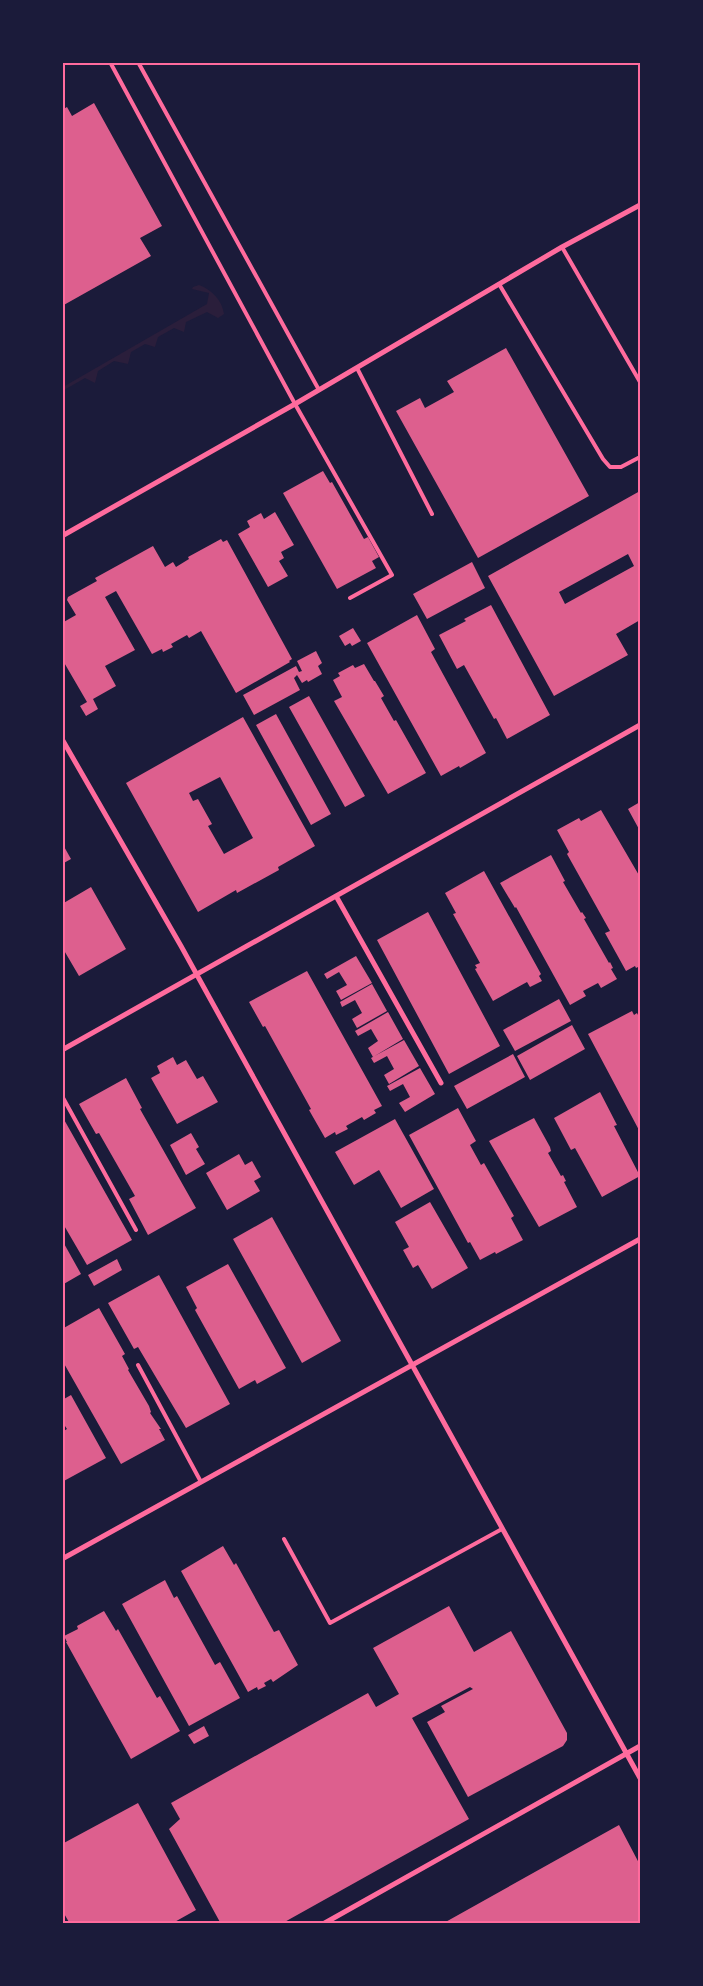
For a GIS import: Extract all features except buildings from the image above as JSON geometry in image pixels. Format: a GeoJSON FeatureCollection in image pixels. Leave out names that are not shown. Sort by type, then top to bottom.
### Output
{"type":"FeatureCollection","features":[{"type":"Feature","properties":{"kind":"street"},"geometry":{"type":"LineString","coordinates":[[62,536],[296,404],[562,247],[640,205]]}},
{"type":"Feature","properties":{"kind":"street"},"geometry":{"type":"LineString","coordinates":[[62,1050],[640,726]]}},
{"type":"Feature","properties":{"kind":"street"},"geometry":{"type":"LineString","coordinates":[[62,738],[196,974],[640,1778]]}},
{"type":"Feature","properties":{"kind":"street"},"geometry":{"type":"LineString","coordinates":[[336,896],[441,1083]]}},
{"type":"Feature","properties":{"kind":"street"},"geometry":{"type":"LineString","coordinates":[[62,1559],[640,1239]]}},
{"type":"Feature","properties":{"kind":"street"},"geometry":{"type":"LineString","coordinates":[[323,1924],[640,1746]]}},
{"type":"Feature","properties":{"kind":"lane"},"geometry":{"type":"LineString","coordinates":[[110,62],[296,404],[392,575],[350,598]]}},
{"type":"Feature","properties":{"kind":"lane"},"geometry":{"type":"LineString","coordinates":[[138,62],[319,390]]}},
{"type":"Feature","properties":{"kind":"lane"},"geometry":{"type":"LineString","coordinates":[[562,247],[640,382]]}},
{"type":"Feature","properties":{"kind":"lane"},"geometry":{"type":"LineString","coordinates":[[500,284],[603,459],[610,466],[621,467],[640,457]]}},
{"type":"Feature","properties":{"kind":"lane"},"geometry":{"type":"LineString","coordinates":[[357,368],[432,514]]}},
{"type":"Feature","properties":{"kind":"lane"},"geometry":{"type":"LineString","coordinates":[[62,1096],[136,1230]]}},
{"type":"Feature","properties":{"kind":"lane"},"geometry":{"type":"LineString","coordinates":[[138,1366],[201,1482]]}},
{"type":"Feature","properties":{"kind":"lane"},"geometry":{"type":"LineString","coordinates":[[284,1539],[330,1623],[502,1529]]}},
{"type":"Feature","properties":{"kind":"shaded area"},"geometry":{"type":"Polygon","coordinates":[[[199,285],[216,296],[224,314],[218,318],[207,312],[186,322],[184,332],[174,328],[158,337],[155,347],[145,344],[131,352],[128,364],[114,361],[98,371],[95,383],[85,378],[64,390],[63,393],[63,387],[207,304],[209,293],[192,289],[199,285]]]}}]}
